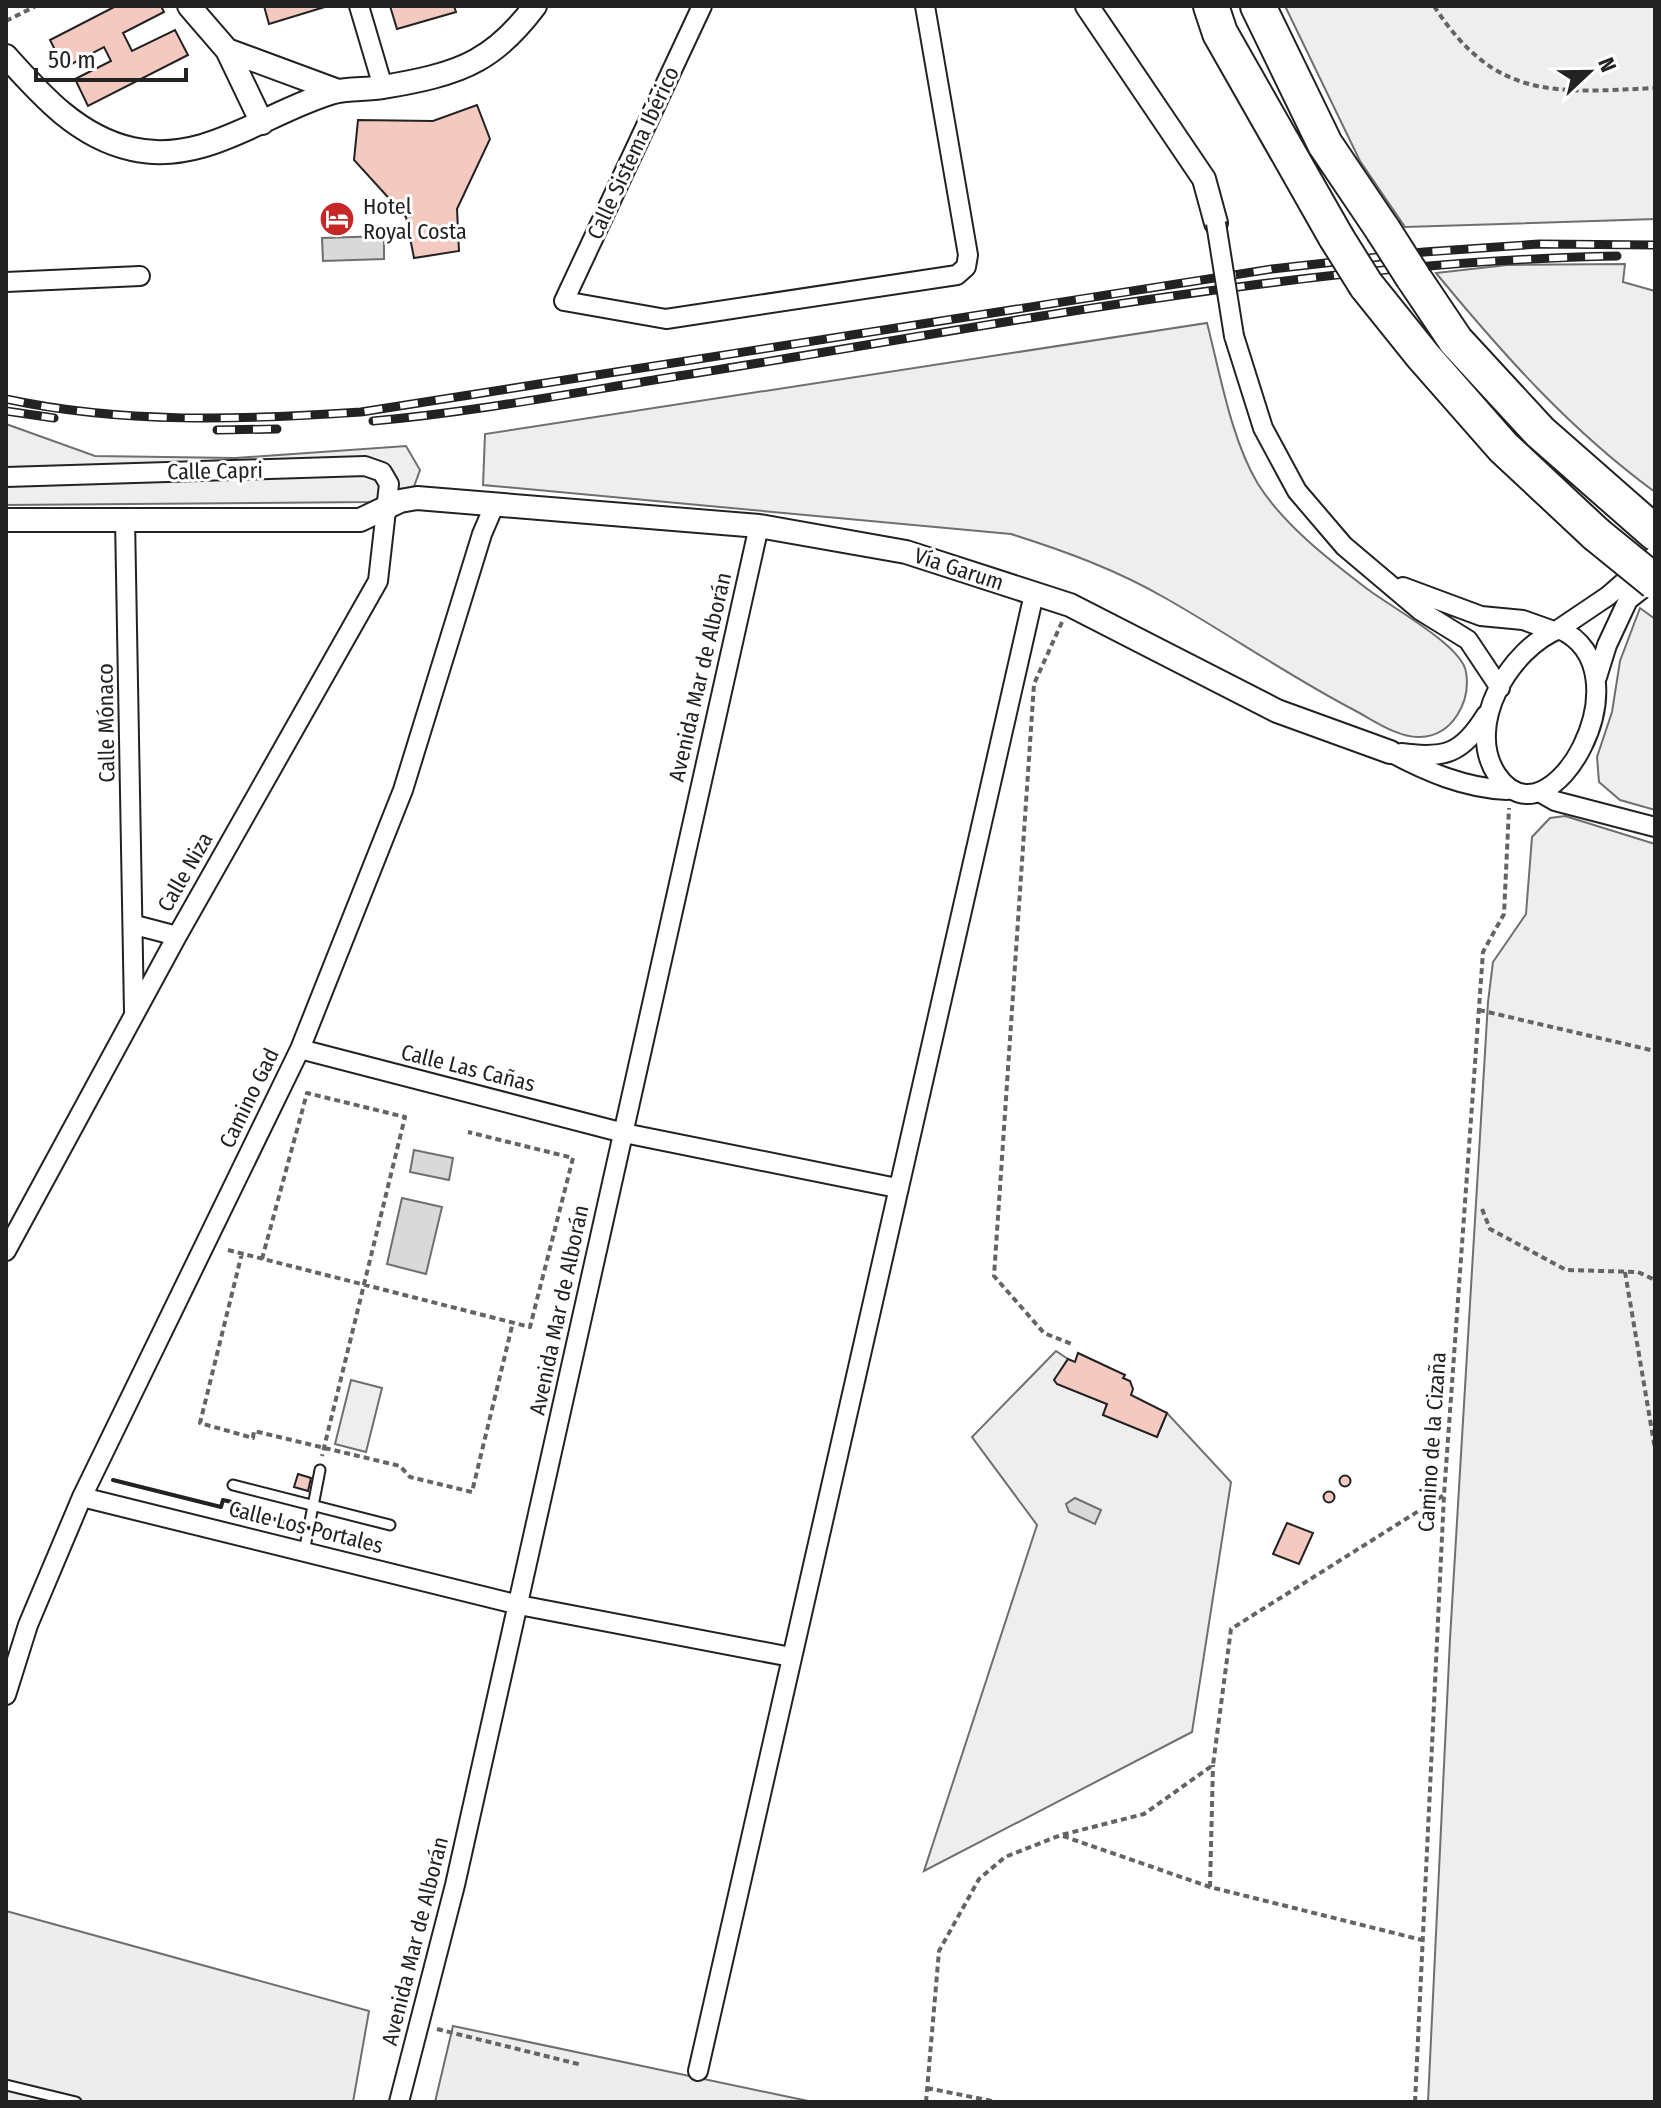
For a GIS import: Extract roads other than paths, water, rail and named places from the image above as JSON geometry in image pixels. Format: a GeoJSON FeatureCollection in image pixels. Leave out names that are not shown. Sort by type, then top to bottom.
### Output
{"type":"FeatureCollection","features":[{"type":"Feature","properties":{"kind":"highway"},"geometry":{"type":"LineString","coordinates":[[1200,6],[1216,20],[1336,237],[1366,285],[1503,447],[1596,534],[1655,580]]}},
{"type":"Feature","properties":{"kind":"highway"},"geometry":{"type":"LineString","coordinates":[[1258,6],[1325,144],[1456,341],[1540,432],[1655,533]]}},
{"type":"Feature","properties":{"kind":"street"},"geometry":{"type":"LineString","coordinates":[[189,6],[227,50],[262,123]]}},
{"type":"Feature","properties":{"kind":"street"},"geometry":{"type":"LineString","coordinates":[[359,6],[383,87]]}},
{"type":"Feature","properties":{"kind":"street"},"geometry":{"type":"LineString","coordinates":[[6,56],[46,101],[91,133],[132,149],[177,152],[224,140],[338,91],[383,87],[477,60],[524,21],[535,6]]}},
{"type":"Feature","properties":{"kind":"street","name":"Calle Sistema Ibérico"},"geometry":{"type":"LineString","coordinates":[[702,6],[564,301],[666,319],[957,275],[966,267],[968,255],[925,6]]}},
{"type":"Feature","properties":{"kind":"street"},"geometry":{"type":"LineString","coordinates":[[1087,6],[1204,179],[1216,223],[1234,336],[1263,428],[1297,491],[1344,546],[1421,611],[1468,640],[1500,688]]}},
{"type":"Feature","properties":{"kind":"street"},"geometry":{"type":"LineString","coordinates":[[227,50],[338,91]]}},
{"type":"Feature","properties":{"kind":"street"},"geometry":{"type":"LineString","coordinates":[[6,282],[140,276]]}},
{"type":"Feature","properties":{"kind":"street","name":"Calle Capri"},"geometry":{"type":"LineString","coordinates":[[6,477],[365,466],[382,472],[389,484],[384,511]]}},
{"type":"Feature","properties":{"kind":"street"},"geometry":{"type":"LineString","coordinates":[[6,520],[360,520],[400,501],[417,498],[494,506]]}},
{"type":"Feature","properties":{"kind":"street","name":"Vía Garum"},"geometry":{"type":"LineString","coordinates":[[494,506],[759,526],[906,552],[1070,605],[1277,711],[1390,752],[1419,768],[1470,786],[1509,790]]}},
{"type":"Feature","properties":{"kind":"street","name":"Camino Gad"},"geometry":{"type":"LineString","coordinates":[[6,1695],[28,1625],[82,1497],[300,1049],[403,790],[482,534],[494,506]]}},
{"type":"Feature","properties":{"kind":"street","name":"Calle Niza"},"geometry":{"type":"LineString","coordinates":[[6,1251],[177,936],[378,581],[384,511]]}},
{"type":"Feature","properties":{"kind":"street","name":"Calle Mónaco"},"geometry":{"type":"LineString","coordinates":[[125,519],[135,925],[134,1015]]}},
{"type":"Feature","properties":{"kind":"street","name":"Avenida Mar de Alborán"},"geometry":{"type":"LineString","coordinates":[[399,2102],[455,1885],[519,1605],[759,526]]}},
{"type":"Feature","properties":{"kind":"street"},"geometry":{"type":"LineString","coordinates":[[1655,555],[1608,596],[1540,637],[1522,653],[1500,688],[1489,710],[1486,736],[1490,764],[1509,790],[1520,794],[1541,793],[1562,779],[1578,758],[1588,733],[1607,645],[1628,600],[1655,580]]}},
{"type":"Feature","properties":{"kind":"street"},"geometry":{"type":"LineString","coordinates":[[1386,579],[1481,616],[1523,620],[1573,635],[1592,658],[1597,680]]}},
{"type":"Feature","properties":{"kind":"street"},"geometry":{"type":"LineString","coordinates":[[698,2071],[1034,594]]}},
{"type":"Feature","properties":{"kind":"street","name":"Vía Garum"},"geometry":{"type":"LineString","coordinates":[[1390,752],[1430,757],[1447,754],[1472,737],[1489,710]]}},
{"type":"Feature","properties":{"kind":"street"},"geometry":{"type":"LineString","coordinates":[[1541,793],[1555,801],[1655,827]]}},
{"type":"Feature","properties":{"kind":"street"},"geometry":{"type":"LineString","coordinates":[[135,925],[177,936]]}},
{"type":"Feature","properties":{"kind":"street","name":"Calle Las Cañas"},"geometry":{"type":"LineString","coordinates":[[300,1049],[624,1133],[897,1188]]}},
{"type":"Feature","properties":{"kind":"street","name":"Calle Los Portales"},"geometry":{"type":"LineString","coordinates":[[82,1497],[519,1605],[791,1657]]}},
{"type":"Feature","properties":{"kind":"lane"},"geometry":{"type":"LineString","coordinates":[[304,1552],[320,1470]]}},
{"type":"Feature","properties":{"kind":"lane"},"geometry":{"type":"LineString","coordinates":[[233,1485],[390,1525]]}},
{"type":"Feature","properties":{"kind":"lane"},"geometry":{"type":"LineString","coordinates":[[6,2085],[76,2102]]}},
{"type":"Feature","properties":{"kind":"railway"},"geometry":{"type":"LineString","coordinates":[[6,399],[94,413],[183,418],[361,412],[1272,269],[1424,252],[1539,244],[1655,245]]}},
{"type":"Feature","properties":{"kind":"railway"},"geometry":{"type":"LineString","coordinates":[[373,421],[523,402],[1143,300],[1261,284],[1498,261],[1617,256]]}},
{"type":"Feature","properties":{"kind":"railway"},"geometry":{"type":"LineString","coordinates":[[6,411],[54,418]]}},
{"type":"Feature","properties":{"kind":"railway"},"geometry":{"type":"LineString","coordinates":[[217,430],[277,429]]}},
{"type":"Feature","properties":{"kind":"place","name":"Hotel Royal Costa"},"geometry":{"type":"Point","coordinates":[337,219]}}]}
